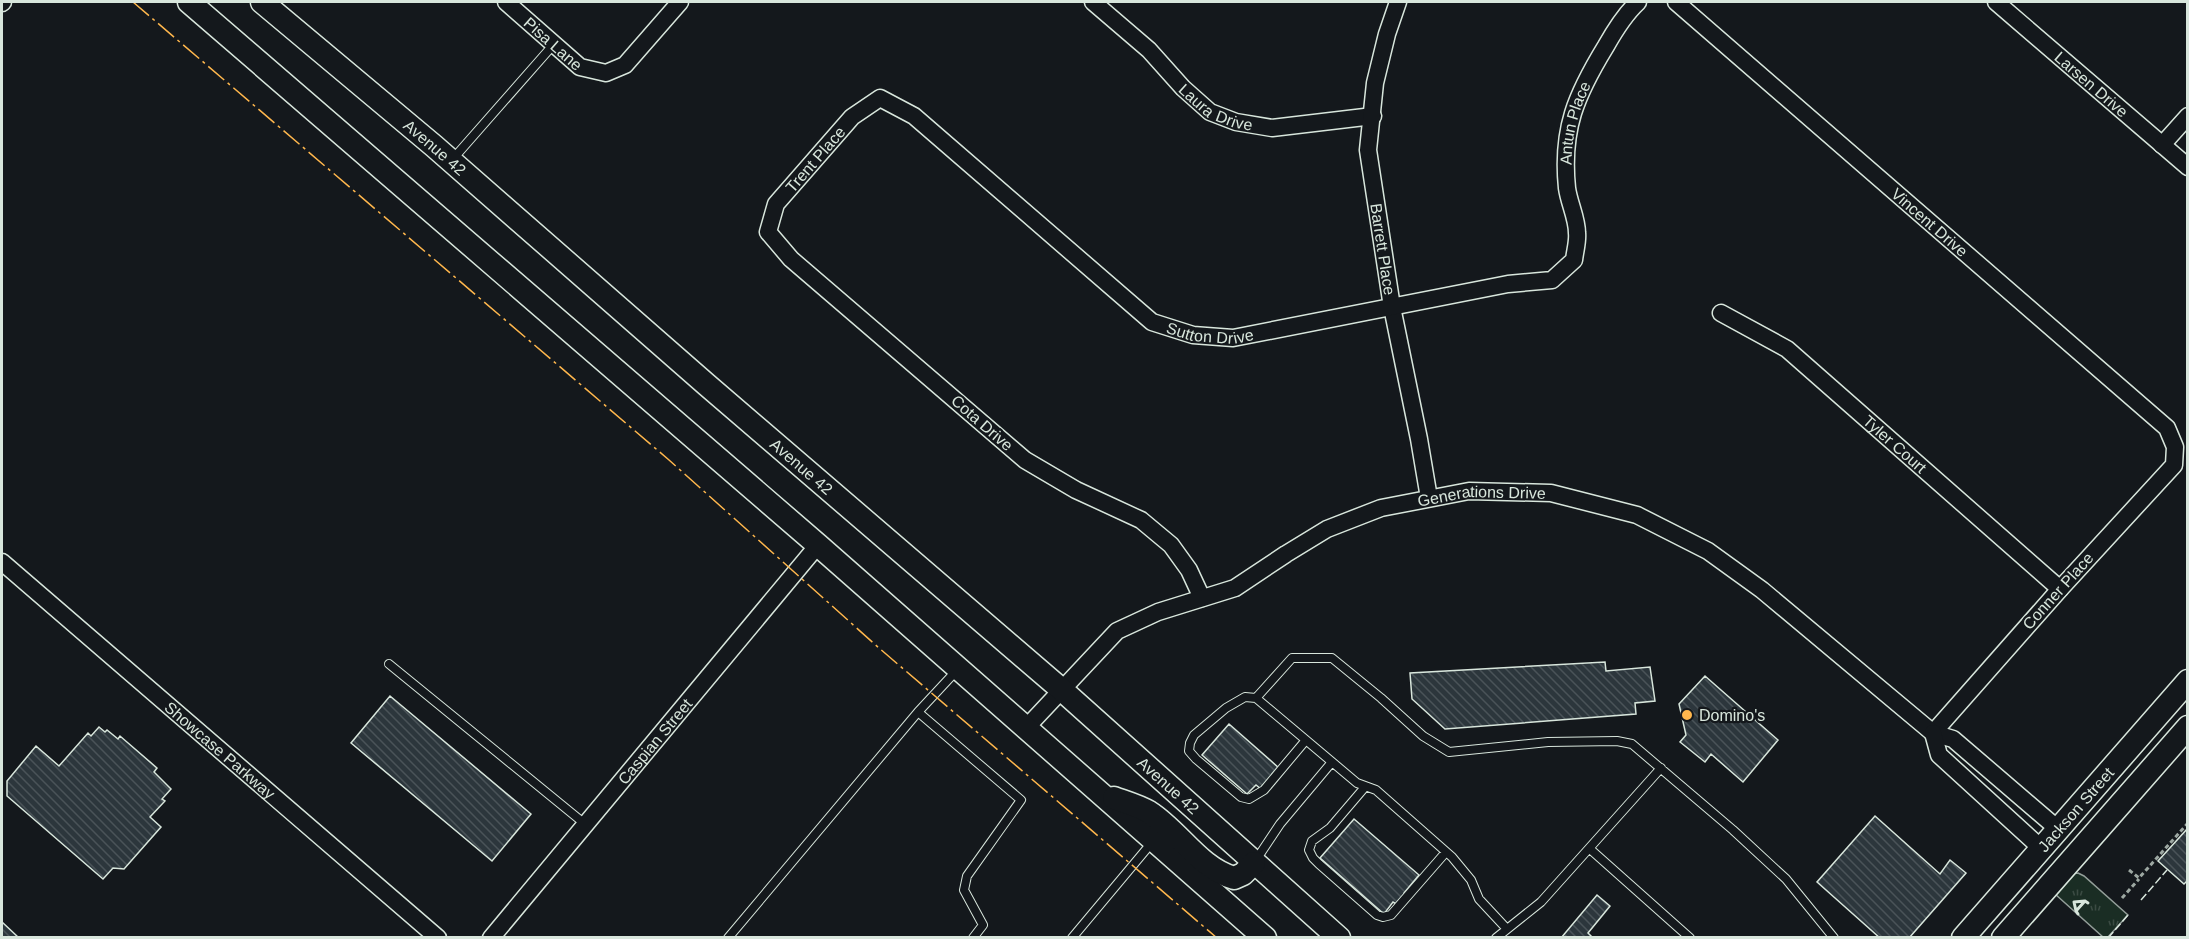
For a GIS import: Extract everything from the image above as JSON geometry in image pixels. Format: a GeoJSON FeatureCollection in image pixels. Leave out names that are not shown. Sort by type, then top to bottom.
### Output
{"type":"FeatureCollection","features":[{"type":"Feature","properties":{"kind":"main road"},"geometry":{"type":"LineString","coordinates":[[189,2],[818,545],[1265,938]]}},
{"type":"Feature","properties":{"kind":"main road","name":"Avenue 42"},"geometry":{"type":"LineString","coordinates":[[262,2],[451,161],[706,385],[1062,690],[1339,938]]}},
{"type":"Feature","properties":{"kind":"main road","name":"Jackson Street"},"geometry":{"type":"LineString","coordinates":[[1963,938],[2187,681]]}},
{"type":"Feature","properties":{"kind":"main road","name":"Jackson Street"},"geometry":{"type":"LineString","coordinates":[[2003,938],[2187,727]]}},
{"type":"Feature","properties":{"kind":"main road"},"geometry":{"type":"LineString","coordinates":[[1096,790],[1149,812],[1223,875],[1234,878],[1243,874],[1254,863]]}},
{"type":"Feature","properties":{"kind":"main road"},"geometry":{"type":"LineString","coordinates":[[2058,829],[2080,849]]}},
{"type":"Feature","properties":{"kind":"main road"},"geometry":{"type":"LineString","coordinates":[[2041,848],[2064,868]]}},
{"type":"Feature","properties":{"kind":"street","name":"Pisa Lane"},"geometry":{"type":"LineString","coordinates":[[506,2],[580,67],[606,73],[625,65],[680,2]]}},
{"type":"Feature","properties":{"kind":"street","name":"Laura Drive"},"geometry":{"type":"LineString","coordinates":[[1093,2],[1149,50],[1183,88],[1210,112],[1236,122],[1272,128],[1372,116]]}},
{"type":"Feature","properties":{"kind":"street","name":"Barrett Place"},"geometry":{"type":"LineString","coordinates":[[1398,2],[1375,82],[1368,150],[1392,307],[1429,498]]}},
{"type":"Feature","properties":{"kind":"street","name":"Antun Place"},"geometry":{"type":"LineString","coordinates":[[1574,260],[1578,232],[1567,189],[1568,129],[1576,100],[1592,69],[1618,26],[1638,2]]}},
{"type":"Feature","properties":{"kind":"street","name":"Vincent Drive"},"geometry":{"type":"LineString","coordinates":[[1676,2],[2168,428],[2175,447]]}},
{"type":"Feature","properties":{"kind":"street","name":"Larsen Drive"},"geometry":{"type":"LineString","coordinates":[[1996,2],[2187,167]]}},
{"type":"Feature","properties":{"kind":"street","name":"Sutton Drive"},"geometry":{"type":"LineString","coordinates":[[880,98],[914,116],[1152,322],[1193,335],[1233,338],[1508,284],[1552,280],[1574,260]]}},
{"type":"Feature","properties":{"kind":"street","name":"Trent Place"},"geometry":{"type":"LineString","coordinates":[[768,232],[776,204],[852,117],[880,98]]}},
{"type":"Feature","properties":{"kind":"street"},"geometry":{"type":"LineString","coordinates":[[2162,145],[2187,116]]}},
{"type":"Feature","properties":{"kind":"street","name":"Cota Drive"},"geometry":{"type":"LineString","coordinates":[[768,232],[791,259],[1025,460],[1076,490],[1141,520],[1171,545],[1189,570],[1202,598]]}},
{"type":"Feature","properties":{"kind":"street","name":"Tyler Court"},"geometry":{"type":"LineString","coordinates":[[1721,313],[1786,349],[2060,589]]}},
{"type":"Feature","properties":{"kind":"street","name":"Conner Place"},"geometry":{"type":"LineString","coordinates":[[1933,733],[2060,589],[2174,465],[2175,447]]}},
{"type":"Feature","properties":{"kind":"street","name":"Generations Drive"},"geometry":{"type":"LineString","coordinates":[[1026,728],[1118,631],[1158,612],[1235,588],[1327,529],[1381,508],[1469,490],[1551,493],[1637,515],[1708,551],[1762,590],[1933,733],[1953,739],[2058,829]]}},
{"type":"Feature","properties":{"kind":"street","name":"Caspian Street"},"geometry":{"type":"LineString","coordinates":[[491,938],[818,545]]}},
{"type":"Feature","properties":{"kind":"street","name":"Showcase Parkway"},"geometry":{"type":"LineString","coordinates":[[2,562],[438,938]]}},
{"type":"Feature","properties":{"kind":"street","name":"Generations Drive"},"geometry":{"type":"LineString","coordinates":[[1933,733],[1940,755],[2041,848]]}},
{"type":"Feature","properties":{"kind":"lane"},"geometry":{"type":"LineString","coordinates":[[451,161],[554,44]]}},
{"type":"Feature","properties":{"kind":"lane"},"geometry":{"type":"LineString","coordinates":[[1256,698],[1292,658],[1332,658],[1423,736],[1449,752],[1548,742],[1617,741],[1632,744],[1733,830],[1786,879],[1833,938]]}},
{"type":"Feature","properties":{"kind":"lane"},"geometry":{"type":"LineString","coordinates":[[390,664],[585,824]]}},
{"type":"Feature","properties":{"kind":"lane"},"geometry":{"type":"LineString","coordinates":[[728,938],[918,712],[959,669]]}},
{"type":"Feature","properties":{"kind":"lane"},"geometry":{"type":"LineString","coordinates":[[1306,740],[1264,790],[1249,799],[1240,797],[1189,751],[1194,735],[1234,702],[1245,697],[1256,698],[1306,740],[1357,783],[1376,790],[1446,852],[1472,880],[1479,899],[1506,928]]}},
{"type":"Feature","properties":{"kind":"lane"},"geometry":{"type":"LineString","coordinates":[[918,712],[1021,800],[967,876],[964,890],[983,926],[973,938]]}},
{"type":"Feature","properties":{"kind":"lane"},"geometry":{"type":"LineString","coordinates":[[1254,863],[1280,824],[1332,762]]}},
{"type":"Feature","properties":{"kind":"lane"},"geometry":{"type":"LineString","coordinates":[[1496,938],[1541,902],[1661,768]]}},
{"type":"Feature","properties":{"kind":"lane"},"geometry":{"type":"LineString","coordinates":[[1365,787],[1330,828],[1312,841],[1310,850],[1313,858],[1319,864],[1377,915],[1383,917],[1391,915],[1446,852]]}},
{"type":"Feature","properties":{"kind":"lane"},"geometry":{"type":"LineString","coordinates":[[1072,938],[1154,840]]}},
{"type":"Feature","properties":{"kind":"lane"},"geometry":{"type":"LineString","coordinates":[[1590,849],[1690,938]]}},
{"type":"Feature","properties":{"kind":"path"},"geometry":{"type":"LineString","coordinates":[[2122,898],[2187,823]]}},
{"type":"Feature","properties":{"kind":"path"},"geometry":{"type":"LineString","coordinates":[[2129,870],[2139,878]]}},
{"type":"Feature","properties":{"kind":"green space"},"geometry":{"type":"Polygon","coordinates":[[[2078,873],[2128,915],[2108,937],[2103,937],[2055,894],[2072,874],[2078,873]]]}},
{"type":"Feature","properties":{"kind":"building"},"geometry":{"type":"Polygon","coordinates":[[[1605,662],[1606,671],[1650,667],[1655,701],[1635,703],[1636,714],[1445,729],[1412,699],[1410,673],[1605,662]]]}},
{"type":"Feature","properties":{"kind":"building"},"geometry":{"type":"Polygon","coordinates":[[[1705,676],[1778,740],[1743,782],[1711,754],[1705,762],[1680,742],[1686,735],[1679,704],[1705,676]]]}},
{"type":"Feature","properties":{"kind":"building"},"geometry":{"type":"Polygon","coordinates":[[[390,696],[531,814],[492,861],[351,743],[390,696]]]}},
{"type":"Feature","properties":{"kind":"building"},"geometry":{"type":"Polygon","coordinates":[[[1229,724],[1279,768],[1261,789],[1256,785],[1247,794],[1202,755],[1229,724]]]}},
{"type":"Feature","properties":{"kind":"building"},"geometry":{"type":"Polygon","coordinates":[[[99,727],[118,739],[120,736],[157,768],[154,772],[171,789],[162,799],[165,801],[150,817],[161,827],[124,869],[113,868],[103,879],[7,796],[7,781],[36,746],[59,766],[88,733],[91,736],[99,727]]]}},
{"type":"Feature","properties":{"kind":"building"},"geometry":{"type":"Polygon","coordinates":[[[1875,816],[1940,874],[1950,860],[1966,873],[1909,938],[1880,938],[1817,882],[1875,816]]]}},
{"type":"Feature","properties":{"kind":"building"},"geometry":{"type":"Polygon","coordinates":[[[1354,819],[1419,875],[1404,893],[1407,895],[1398,905],[1393,902],[1384,914],[1320,858],[1354,819]]]}},
{"type":"Feature","properties":{"kind":"building"},"geometry":{"type":"Polygon","coordinates":[[[2188,828],[2188,880],[2184,884],[2158,861],[2188,828]]]}},
{"type":"Feature","properties":{"kind":"building"},"geometry":{"type":"Polygon","coordinates":[[[1597,895],[1610,906],[1588,933],[1593,938],[1561,938],[1597,895]]]}},
{"type":"Feature","properties":{"kind":"building"},"geometry":{"type":"Polygon","coordinates":[[[2,922],[19,938],[2,938],[2,922]]]}},
{"type":"Feature","properties":{"kind":"fence"},"geometry":{"type":"LineString","coordinates":[[2141,900],[2167,870]]}},
{"type":"Feature","properties":{"kind":"fence"},"geometry":{"type":"LineString","coordinates":[[2108,938],[2128,915]]}},
{"type":"Feature","properties":{"kind":"wall"},"geometry":{"type":"LineString","coordinates":[[2076,911],[2074,902],[2085,901]]}},
{"type":"Feature","properties":{"kind":"wall"},"geometry":{"type":"LineString","coordinates":[[2078,914],[2076,911],[2085,901],[2088,903]]}},
{"type":"Feature","properties":{"kind":"power"},"geometry":{"type":"LineString","coordinates":[[133,2],[669,460],[879,648],[1217,938]]}},
{"type":"Feature","properties":{"kind":"place","name":"Domino's"},"geometry":{"type":"Point","coordinates":[1687,715]}}]}
